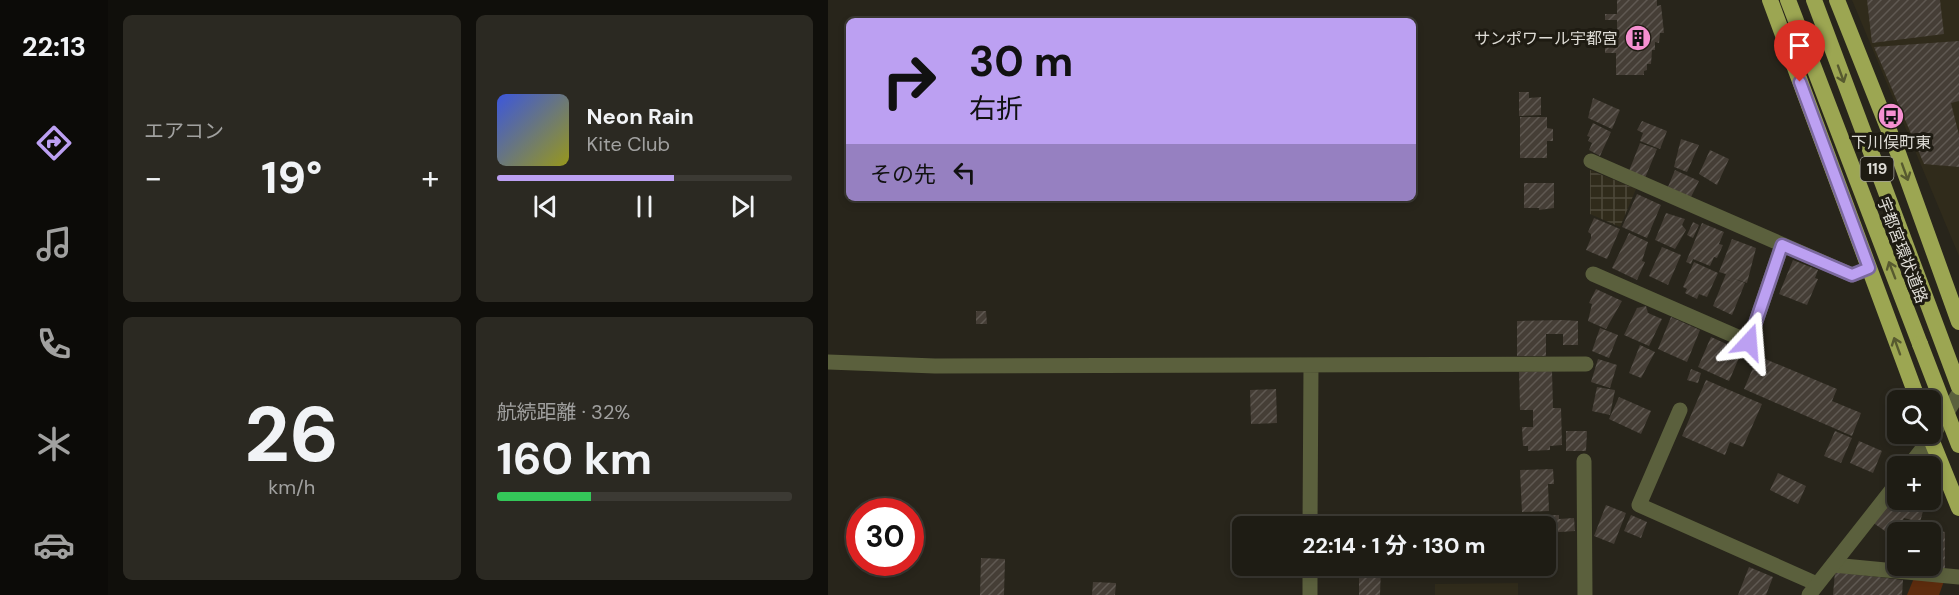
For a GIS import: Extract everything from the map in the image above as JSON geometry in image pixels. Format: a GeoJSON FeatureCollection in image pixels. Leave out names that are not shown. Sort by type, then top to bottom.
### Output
{"type":"FeatureCollection","features":[{"type":"Feature","properties":{"kind":"highway","name":"119"},"geometry":{"type":"LineString","coordinates":[[1770,0],[1913,390]]}},
{"type":"Feature","properties":{"kind":"highway","name":"宇都宮環状道路"},"geometry":{"type":"LineString","coordinates":[[1788,0],[1959,446]]}},
{"type":"Feature","properties":{"kind":"highway","name":"宇都宮環状道路"},"geometry":{"type":"LineString","coordinates":[[1814,0],[1959,387]]}},
{"type":"Feature","properties":{"kind":"highway","name":"119"},"geometry":{"type":"LineString","coordinates":[[1838,0],[1898,153],[1959,322]]}},
{"type":"Feature","properties":{"kind":"highway"},"geometry":{"type":"LineString","coordinates":[[1933,444],[1959,508]]}},
{"type":"Feature","properties":{"kind":"street"},"geometry":{"type":"LineString","coordinates":[[1591,161],[1852,275],[1869,268]]}},
{"type":"Feature","properties":{"kind":"street"},"geometry":{"type":"LineString","coordinates":[[1593,274],[1749,342],[1782,245]]}},
{"type":"Feature","properties":{"kind":"street"},"geometry":{"type":"LineString","coordinates":[[828,362],[935,366],[1586,364]]}},
{"type":"Feature","properties":{"kind":"street"},"geometry":{"type":"LineString","coordinates":[[1310,516],[1311,366]]}},
{"type":"Feature","properties":{"kind":"street"},"geometry":{"type":"LineString","coordinates":[[1941,420],[1959,393]]}},
{"type":"Feature","properties":{"kind":"street"},"geometry":{"type":"LineString","coordinates":[[1680,410],[1639,505],[1813,590],[1887,496]]}},
{"type":"Feature","properties":{"kind":"street"},"geometry":{"type":"LineString","coordinates":[[1584,461],[1585,595]]}},
{"type":"Feature","properties":{"kind":"street"},"geometry":{"type":"LineString","coordinates":[[1833,565],[1959,577]]}},
{"type":"Feature","properties":{"kind":"street"},"geometry":{"type":"LineString","coordinates":[[1310,576],[1310,595]]}},
{"type":"Feature","properties":{"kind":"shaded area"},"geometry":{"type":"Polygon","coordinates":[[[1852,0],[1959,0],[1959,256],[1852,0]]]}},
{"type":"Feature","properties":{"kind":"shaded area"},"geometry":{"type":"Polygon","coordinates":[[[1590,170],[1636,189],[1620,227],[1590,214],[1590,170]]]}},
{"type":"Feature","properties":{"kind":"shaded area"},"geometry":{"type":"Polygon","coordinates":[[[1914,578],[1944,581],[1939,595],[1907,595],[1914,578]]]}},
{"type":"Feature","properties":{"kind":"shaded area"},"geometry":{"type":"Polygon","coordinates":[[[1518,583],[1518,595],[1435,595],[1435,584],[1518,583]]]}},
{"type":"Feature","properties":{"kind":"building","name":"サンポワール宇都宮"},"geometry":{"type":"Polygon","coordinates":[[[1617,0],[1657,0],[1657,6],[1661,5],[1664,33],[1660,33],[1659,43],[1655,42],[1651,64],[1647,64],[1644,75],[1616,75],[1616,53],[1605,53],[1605,47],[1617,46],[1617,20],[1605,20],[1605,14],[1617,14],[1617,0]]]}},
{"type":"Feature","properties":{"kind":"building"},"geometry":{"type":"Polygon","coordinates":[[[1867,0],[1940,0],[1944,34],[1872,43],[1867,0]]]}},
{"type":"Feature","properties":{"kind":"building"},"geometry":{"type":"Polygon","coordinates":[[[1959,41],[1959,101],[1951,103],[1959,135],[1959,167],[1924,164],[1874,47],[1959,41]]]}},
{"type":"Feature","properties":{"kind":"building"},"geometry":{"type":"Polygon","coordinates":[[[1519,92],[1529,92],[1529,98],[1541,97],[1541,115],[1519,116],[1519,92]]]}},
{"type":"Feature","properties":{"kind":"building"},"geometry":{"type":"Polygon","coordinates":[[[1593,98],[1620,110],[1612,129],[1588,118],[1593,98]]]}},
{"type":"Feature","properties":{"kind":"building"},"geometry":{"type":"Polygon","coordinates":[[[1520,117],[1547,117],[1547,128],[1553,129],[1553,141],[1547,141],[1547,158],[1520,158],[1520,117]]]}},
{"type":"Feature","properties":{"kind":"building"},"geometry":{"type":"Polygon","coordinates":[[[1642,121],[1667,131],[1660,149],[1640,141],[1643,133],[1637,130],[1642,121]]]}},
{"type":"Feature","properties":{"kind":"building"},"geometry":{"type":"Polygon","coordinates":[[[1593,123],[1611,132],[1600,156],[1589,150],[1592,143],[1588,141],[1590,137],[1587,136],[1593,123]]]}},
{"type":"Feature","properties":{"kind":"building"},"geometry":{"type":"Polygon","coordinates":[[[1681,139],[1699,145],[1687,172],[1674,167],[1681,139]]]}},
{"type":"Feature","properties":{"kind":"building"},"geometry":{"type":"Polygon","coordinates":[[[1640,143],[1657,149],[1645,178],[1629,171],[1640,143]]]}},
{"type":"Feature","properties":{"kind":"building"},"geometry":{"type":"Polygon","coordinates":[[[1710,150],[1729,159],[1717,185],[1699,174],[1710,150]]]}},
{"type":"Feature","properties":{"kind":"building"},"geometry":{"type":"Polygon","coordinates":[[[1675,170],[1699,181],[1691,197],[1668,187],[1675,170]]]}},
{"type":"Feature","properties":{"kind":"building"},"geometry":{"type":"Polygon","coordinates":[[[1524,183],[1554,183],[1554,208],[1539,210],[1539,208],[1524,208],[1524,183]]]}},
{"type":"Feature","properties":{"kind":"building"},"geometry":{"type":"Polygon","coordinates":[[[1637,194],[1661,205],[1647,238],[1622,227],[1637,194]]]}},
{"type":"Feature","properties":{"kind":"building"},"geometry":{"type":"Polygon","coordinates":[[[1666,213],[1685,219],[1682,225],[1686,230],[1675,249],[1655,240],[1666,213]]]}},
{"type":"Feature","properties":{"kind":"building"},"geometry":{"type":"Polygon","coordinates":[[[1594,218],[1620,229],[1607,259],[1586,250],[1591,238],[1588,232],[1594,218]]]}},
{"type":"Feature","properties":{"kind":"building"},"geometry":{"type":"Polygon","coordinates":[[[1693,222],[1699,225],[1693,238],[1687,235],[1693,222]]]}},
{"type":"Feature","properties":{"kind":"building"},"geometry":{"type":"Polygon","coordinates":[[[1702,223],[1724,232],[1719,244],[1723,245],[1710,266],[1693,259],[1691,264],[1686,262],[1702,223]]]}},
{"type":"Feature","properties":{"kind":"building"},"geometry":{"type":"Polygon","coordinates":[[[1629,233],[1648,242],[1642,261],[1645,262],[1637,280],[1612,268],[1629,233]]]}},
{"type":"Feature","properties":{"kind":"building"},"geometry":{"type":"Polygon","coordinates":[[[1732,239],[1756,248],[1747,283],[1732,278],[1745,283],[1732,315],[1713,306],[1726,274],[1719,272],[1732,239]]]}},
{"type":"Feature","properties":{"kind":"building"},"geometry":{"type":"Polygon","coordinates":[[[1662,247],[1681,255],[1668,285],[1649,276],[1662,247]]]}},
{"type":"Feature","properties":{"kind":"building"},"geometry":{"type":"Polygon","coordinates":[[[1793,260],[1818,270],[1815,278],[1818,279],[1807,305],[1779,294],[1793,260]]]}},
{"type":"Feature","properties":{"kind":"building"},"geometry":{"type":"Polygon","coordinates":[[[1694,262],[1718,273],[1707,297],[1699,294],[1697,299],[1685,293],[1687,289],[1683,287],[1694,262]]]}},
{"type":"Feature","properties":{"kind":"building"},"geometry":{"type":"Polygon","coordinates":[[[1596,289],[1622,301],[1606,329],[1588,321],[1592,304],[1589,303],[1596,289]]]}},
{"type":"Feature","properties":{"kind":"building"},"geometry":{"type":"Polygon","coordinates":[[[1646,306],[1648,313],[1662,319],[1649,346],[1624,335],[1637,308],[1646,306]]]}},
{"type":"Feature","properties":{"kind":"building"},"geometry":{"type":"Polygon","coordinates":[[[976,311],[986,311],[987,324],[976,324],[976,311]]]}},
{"type":"Feature","properties":{"kind":"building"},"geometry":{"type":"Polygon","coordinates":[[[1671,317],[1700,330],[1687,362],[1658,349],[1671,317]]]}},
{"type":"Feature","properties":{"kind":"building"},"geometry":{"type":"Polygon","coordinates":[[[1517,321],[1578,321],[1578,345],[1563,345],[1563,334],[1546,334],[1546,356],[1517,356],[1517,321]]]}},
{"type":"Feature","properties":{"kind":"building"},"geometry":{"type":"Polygon","coordinates":[[[1600,328],[1618,335],[1609,358],[1592,351],[1600,328]]]}},
{"type":"Feature","properties":{"kind":"building"},"geometry":{"type":"Polygon","coordinates":[[[1711,337],[1742,351],[1729,381],[1698,367],[1711,337]]]}},
{"type":"Feature","properties":{"kind":"building"},"geometry":{"type":"Polygon","coordinates":[[[1640,345],[1655,352],[1641,378],[1629,373],[1640,345]]]}},
{"type":"Feature","properties":{"kind":"building"},"geometry":{"type":"Polygon","coordinates":[[[1758,356],[1837,389],[1832,401],[1861,413],[1852,436],[1744,389],[1758,356]]]}},
{"type":"Feature","properties":{"kind":"building"},"geometry":{"type":"Polygon","coordinates":[[[1598,359],[1617,365],[1610,388],[1591,382],[1598,359]]]}},
{"type":"Feature","properties":{"kind":"building"},"geometry":{"type":"Polygon","coordinates":[[[1691,369],[1701,373],[1698,383],[1687,380],[1691,369]]]}},
{"type":"Feature","properties":{"kind":"building"},"geometry":{"type":"Polygon","coordinates":[[[1552,371],[1553,408],[1561,408],[1562,445],[1550,446],[1550,450],[1528,451],[1528,446],[1523,446],[1522,427],[1533,427],[1533,410],[1520,410],[1519,372],[1552,371]]]}},
{"type":"Feature","properties":{"kind":"building"},"geometry":{"type":"Polygon","coordinates":[[[1706,380],[1762,404],[1743,447],[1730,442],[1725,455],[1682,436],[1706,380]]]}},
{"type":"Feature","properties":{"kind":"building"},"geometry":{"type":"Polygon","coordinates":[[[1597,387],[1615,390],[1610,415],[1592,411],[1597,387]]]}},
{"type":"Feature","properties":{"kind":"building"},"geometry":{"type":"Polygon","coordinates":[[[1276,389],[1277,423],[1251,424],[1250,390],[1276,389]]]}},
{"type":"Feature","properties":{"kind":"building"},"geometry":{"type":"Polygon","coordinates":[[[1619,397],[1651,411],[1641,434],[1609,419],[1619,397]]]}},
{"type":"Feature","properties":{"kind":"building"},"geometry":{"type":"Polygon","coordinates":[[[1566,431],[1587,431],[1586,451],[1566,451],[1566,431]]]}},
{"type":"Feature","properties":{"kind":"building"},"geometry":{"type":"Polygon","coordinates":[[[1835,431],[1852,438],[1841,463],[1824,456],[1835,431]]]}},
{"type":"Feature","properties":{"kind":"building"},"geometry":{"type":"Polygon","coordinates":[[[1859,441],[1882,451],[1873,473],[1850,463],[1859,441]]]}},
{"type":"Feature","properties":{"kind":"building"},"geometry":{"type":"Polygon","coordinates":[[[1553,469],[1554,484],[1548,484],[1549,511],[1522,512],[1520,470],[1553,469]]]}},
{"type":"Feature","properties":{"kind":"building"},"geometry":{"type":"Polygon","coordinates":[[[1778,473],[1806,486],[1798,504],[1770,490],[1778,473]]]}},
{"type":"Feature","properties":{"kind":"building"},"geometry":{"type":"Polygon","coordinates":[[[1887,500],[1887,510],[1923,510],[1920,522],[1904,518],[1902,522],[1887,522],[1887,532],[1872,522],[1887,500]]]}},
{"type":"Feature","properties":{"kind":"building"},"geometry":{"type":"Polygon","coordinates":[[[1606,505],[1626,513],[1614,544],[1594,536],[1606,505]]]}},
{"type":"Feature","properties":{"kind":"building"},"geometry":{"type":"Polygon","coordinates":[[[1559,515],[1559,519],[1574,518],[1575,531],[1556,532],[1556,516],[1528,516],[1559,515]]]}},
{"type":"Feature","properties":{"kind":"building"},"geometry":{"type":"Polygon","coordinates":[[[1631,515],[1647,522],[1641,538],[1624,531],[1631,515]]]}},
{"type":"Feature","properties":{"kind":"building"},"geometry":{"type":"Polygon","coordinates":[[[1941,531],[1945,532],[1945,569],[1941,568],[1941,531]]]}},
{"type":"Feature","properties":{"kind":"building"},"geometry":{"type":"Polygon","coordinates":[[[981,558],[1005,559],[1004,595],[980,595],[981,558]]]}},
{"type":"Feature","properties":{"kind":"building"},"geometry":{"type":"Polygon","coordinates":[[[1749,567],[1773,577],[1766,595],[1738,595],[1749,567]]]}},
{"type":"Feature","properties":{"kind":"building"},"geometry":{"type":"Polygon","coordinates":[[[1835,572],[1903,580],[1902,595],[1833,595],[1835,572]]]}},
{"type":"Feature","properties":{"kind":"building"},"geometry":{"type":"Polygon","coordinates":[[[1359,576],[1381,576],[1380,595],[1359,595],[1359,576]]]}},
{"type":"Feature","properties":{"kind":"building"},"geometry":{"type":"Polygon","coordinates":[[[1093,582],[1116,583],[1115,595],[1092,595],[1093,582]]]}},
{"type":"Feature","properties":{"kind":"place","name":"サンポワール宇都宮"},"geometry":{"type":"Point","coordinates":[1638,38]}},
{"type":"Feature","properties":{"kind":"place","name":"下川俣町東"},"geometry":{"type":"Point","coordinates":[1891,116]}},
{"type":"Feature","properties":{"kind":"route"},"geometry":{"type":"LineString","coordinates":[[1749,342],[1782,245],[1852,275],[1869,268],[1800,82]]}}]}
